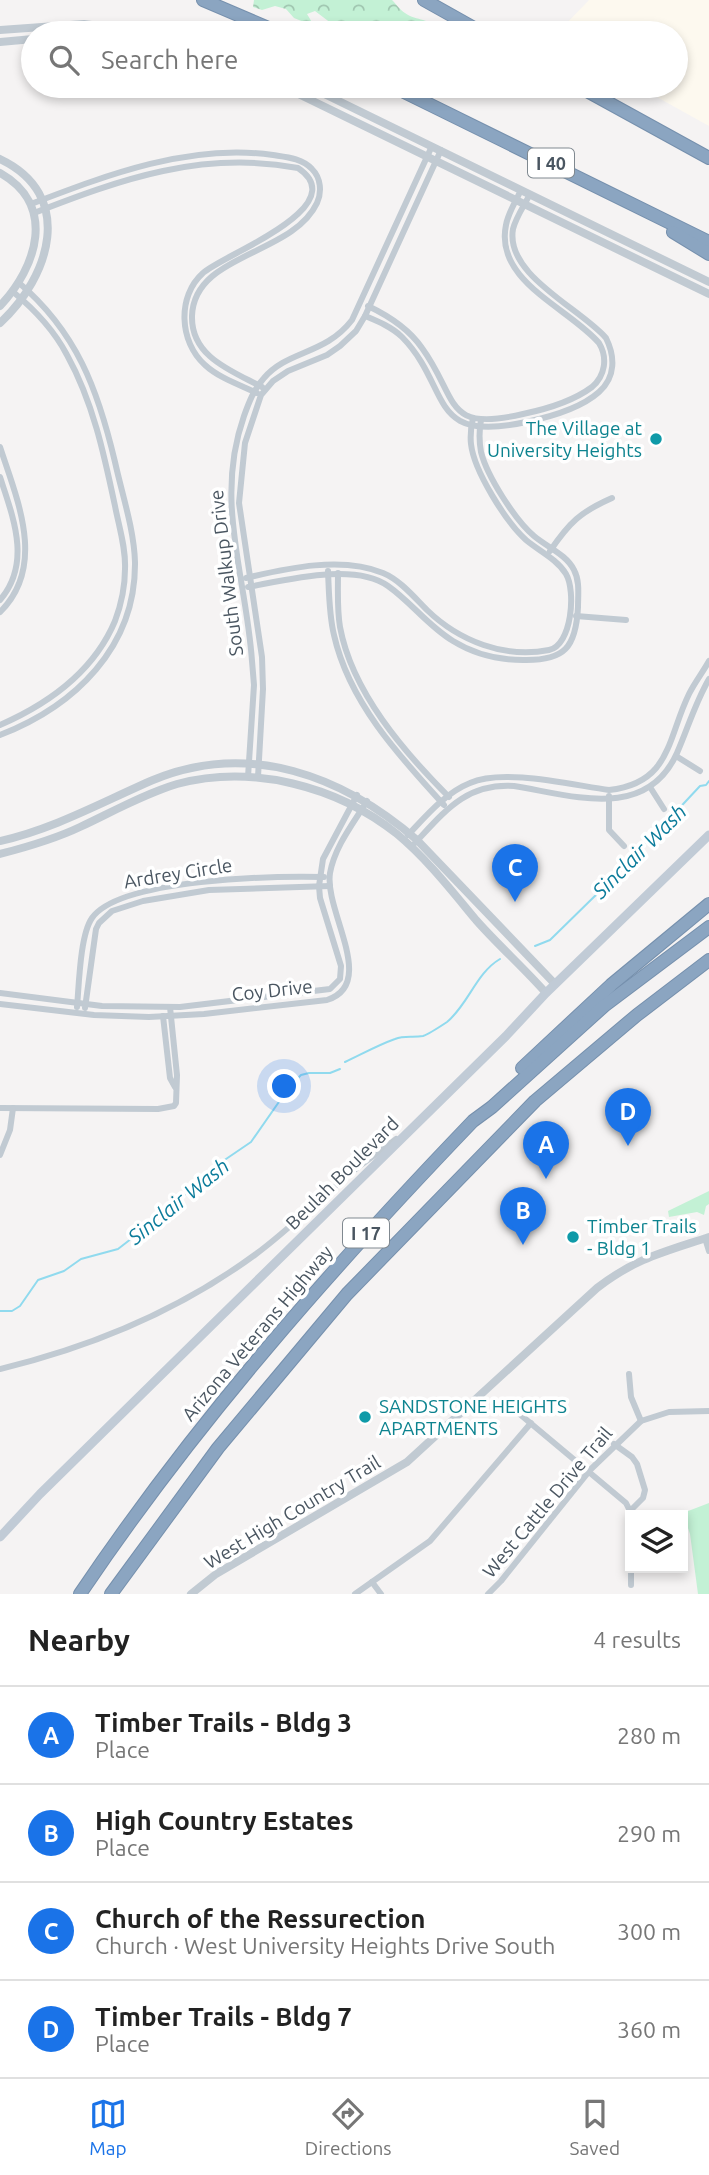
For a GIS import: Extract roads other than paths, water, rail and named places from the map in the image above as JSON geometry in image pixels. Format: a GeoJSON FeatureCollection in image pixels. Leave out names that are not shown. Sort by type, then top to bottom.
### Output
{"type":"FeatureCollection","features":[{"type":"Feature","properties":{"kind":"highway"},"geometry":{"type":"LineString","coordinates":[[203,0],[252,21]]}},
{"type":"Feature","properties":{"kind":"highway"},"geometry":{"type":"LineString","coordinates":[[424,0],[462,21]]}},
{"type":"Feature","properties":{"kind":"highway","name":"I 40"},"geometry":{"type":"LineString","coordinates":[[417,98],[709,242]]}},
{"type":"Feature","properties":{"kind":"highway"},"geometry":{"type":"LineString","coordinates":[[600,98],[709,158]]}},
{"type":"Feature","properties":{"kind":"highway"},"geometry":{"type":"LineString","coordinates":[[579,177],[709,254]]}},
{"type":"Feature","properties":{"kind":"highway"},"geometry":{"type":"LineString","coordinates":[[473,1121],[494,1095],[554,1037],[631,968],[709,904]]}},
{"type":"Feature","properties":{"kind":"highway","name":"Arizona Veterans Highway"},"geometry":{"type":"LineString","coordinates":[[80,1594],[121,1535],[250,1368],[372,1226],[473,1121],[604,1006],[709,927]]}},
{"type":"Feature","properties":{"kind":"highway","name":"I 17"},"geometry":{"type":"LineString","coordinates":[[111,1594],[218,1448],[347,1294],[536,1101],[637,1015],[705,964]]}},
{"type":"Feature","properties":{"kind":"main road","name":"Beulah Boulevard"},"geometry":{"type":"LineString","coordinates":[[0,1536],[506,1036],[555,984],[709,835]]}},
{"type":"Feature","properties":{"kind":"street"},"geometry":{"type":"LineString","coordinates":[[0,30],[21,28]]}},
{"type":"Feature","properties":{"kind":"street"},"geometry":{"type":"LineString","coordinates":[[0,42],[21,40]]}},
{"type":"Feature","properties":{"kind":"street"},"geometry":{"type":"LineString","coordinates":[[306,98],[709,294]]}},
{"type":"Feature","properties":{"kind":"street"},"geometry":{"type":"LineString","coordinates":[[333,98],[709,282]]}},
{"type":"Feature","properties":{"kind":"street","name":"South Walkup Drive"},"geometry":{"type":"LineString","coordinates":[[248,776],[254,685],[251,641],[230,508],[236,442],[253,392],[259,385],[282,364],[335,338],[356,312],[436,148]]}},
{"type":"Feature","properties":{"kind":"street"},"geometry":{"type":"LineString","coordinates":[[32,209],[140,166],[215,153],[259,153],[294,159],[310,167],[320,187],[318,201],[303,221],[275,243],[216,272],[205,282],[195,301],[193,324],[195,334],[205,352],[219,365],[267,389]]}},
{"type":"Feature","properties":{"kind":"street"},"geometry":{"type":"LineString","coordinates":[[0,159],[19,169],[27,177],[44,204],[48,238],[46,253],[28,290],[0,323]]}},
{"type":"Feature","properties":{"kind":"street","name":"South Walkup Drive"},"geometry":{"type":"LineString","coordinates":[[258,777],[263,673],[240,513],[239,491],[245,443],[261,395],[280,375],[340,346],[356,331],[370,306],[431,159]]}},
{"type":"Feature","properties":{"kind":"street"},"geometry":{"type":"LineString","coordinates":[[44,204],[119,181],[183,166],[250,161],[298,168],[305,173],[312,188],[311,196],[297,215],[270,236],[214,264],[203,272],[189,293],[185,323],[191,346],[197,356],[217,374],[261,395]]}},
{"type":"Feature","properties":{"kind":"street"},"geometry":{"type":"LineString","coordinates":[[0,173],[15,183],[32,209],[35,242],[32,255],[18,282],[0,306]]}},
{"type":"Feature","properties":{"kind":"street"},"geometry":{"type":"LineString","coordinates":[[356,312],[389,328],[402,338],[417,356],[436,394],[452,415],[476,423],[559,404],[592,387],[604,366],[602,348],[593,336],[522,278],[509,261],[505,228],[526,192]]}},
{"type":"Feature","properties":{"kind":"street"},"geometry":{"type":"LineString","coordinates":[[297,215],[303,221]]}},
{"type":"Feature","properties":{"kind":"street"},"geometry":{"type":"LineString","coordinates":[[0,735],[32,720],[71,694],[101,666],[116,641],[128,612],[135,560],[104,417],[89,376],[69,340],[50,314],[18,282]]}},
{"type":"Feature","properties":{"kind":"street"},"geometry":{"type":"LineString","coordinates":[[0,725],[36,707],[67,685],[88,664],[107,636],[120,603],[125,569],[124,549],[88,397],[66,352],[35,311],[12,290]]}},
{"type":"Feature","properties":{"kind":"street"},"geometry":{"type":"LineString","coordinates":[[361,303],[395,321],[416,341],[453,404],[476,423]]}},
{"type":"Feature","properties":{"kind":"street"},"geometry":{"type":"LineString","coordinates":[[243,588],[328,574],[370,577],[385,583],[439,632],[456,643],[486,655],[522,660],[552,658],[561,653],[572,641],[577,617],[576,574],[565,558],[526,540],[505,517],[476,463],[470,444],[476,423]]}},
{"type":"Feature","properties":{"kind":"street"},"geometry":{"type":"LineString","coordinates":[[0,447],[23,525],[26,555],[19,584],[0,612]]}},
{"type":"Feature","properties":{"kind":"street"},"geometry":{"type":"LineString","coordinates":[[0,477],[14,520],[19,551],[12,581],[0,600]]}},
{"type":"Feature","properties":{"kind":"street"},"geometry":{"type":"LineString","coordinates":[[549,552],[576,517],[612,498]]}},
{"type":"Feature","properties":{"kind":"street"},"geometry":{"type":"LineString","coordinates":[[241,579],[328,566],[358,567],[384,573],[405,588],[449,630],[468,640],[501,650],[537,651],[557,646],[566,631],[569,616],[568,577],[549,552]]}},
{"type":"Feature","properties":{"kind":"street"},"geometry":{"type":"LineString","coordinates":[[328,566],[333,634],[344,668],[390,744],[447,809]]}},
{"type":"Feature","properties":{"kind":"street"},"geometry":{"type":"LineString","coordinates":[[338,566],[340,625],[352,665],[393,736],[455,803]]}},
{"type":"Feature","properties":{"kind":"street"},"geometry":{"type":"LineString","coordinates":[[569,616],[626,620]]}},
{"type":"Feature","properties":{"kind":"street"},"geometry":{"type":"LineString","coordinates":[[107,636],[116,641]]}},
{"type":"Feature","properties":{"kind":"street"},"geometry":{"type":"LineString","coordinates":[[411,840],[441,802],[470,782],[497,776],[609,790],[635,784],[655,771],[666,756],[689,695],[709,661]]}},
{"type":"Feature","properties":{"kind":"street"},"geometry":{"type":"LineString","coordinates":[[411,840],[472,792],[500,785],[610,799],[629,797],[650,787],[664,775],[676,756],[697,699],[709,679]]}},
{"type":"Feature","properties":{"kind":"street"},"geometry":{"type":"LineString","coordinates":[[676,756],[700,771]]}},
{"type":"Feature","properties":{"kind":"street"},"geometry":{"type":"LineString","coordinates":[[0,841],[61,822],[166,775],[208,766],[259,765],[312,775],[367,801],[411,840],[555,984]]}},
{"type":"Feature","properties":{"kind":"street"},"geometry":{"type":"LineString","coordinates":[[0,854],[48,840],[176,785],[209,778],[248,776],[297,784],[361,811],[411,840],[546,993]]}},
{"type":"Feature","properties":{"kind":"street"},"geometry":{"type":"LineString","coordinates":[[650,787],[664,809]]}},
{"type":"Feature","properties":{"kind":"street"},"geometry":{"type":"LineString","coordinates":[[609,790],[610,830],[624,846]]}},
{"type":"Feature","properties":{"kind":"street","name":"Coy Drive"},"geometry":{"type":"LineString","coordinates":[[0,993],[81,1004],[166,1007],[330,989],[340,979],[341,966],[320,898],[320,877],[323,859],[356,795]]}},
{"type":"Feature","properties":{"kind":"street"},"geometry":{"type":"LineString","coordinates":[[340,979],[349,981],[350,963],[331,900],[330,878],[339,846],[367,801]]}},
{"type":"Feature","properties":{"kind":"street","name":"Ardrey Circle"},"geometry":{"type":"LineString","coordinates":[[80,1013],[87,928],[94,915],[116,900],[183,885],[227,880],[259,877],[330,878]]}},
{"type":"Feature","properties":{"kind":"street","name":"Ardrey Circle"},"geometry":{"type":"LineString","coordinates":[[81,1004],[96,929],[112,911],[143,901],[209,890],[330,886]]}},
{"type":"Feature","properties":{"kind":"street","name":"Coy Drive"},"geometry":{"type":"LineString","coordinates":[[0,1004],[80,1013],[167,1017],[327,1000],[338,995],[349,981]]}},
{"type":"Feature","properties":{"kind":"street"},"geometry":{"type":"LineString","coordinates":[[0,1108],[167,1109],[176,1103],[177,1075],[166,1007]]}},
{"type":"Feature","properties":{"kind":"street"},"geometry":{"type":"LineString","coordinates":[[0,1155],[10,1130],[13,1108]]}},
{"type":"Feature","properties":{"kind":"street"},"geometry":{"type":"LineString","coordinates":[[0,1369],[62,1353],[111,1335],[227,1273],[257,1253],[354,1171],[419,1122]]}},
{"type":"Feature","properties":{"kind":"street"},"geometry":{"type":"LineString","coordinates":[[707,1238],[709,1251]]}},
{"type":"Feature","properties":{"kind":"street","name":"West High Country Trail"},"geometry":{"type":"LineString","coordinates":[[191,1594],[216,1574],[407,1462],[617,1272],[642,1258],[707,1238]]}},
{"type":"Feature","properties":{"kind":"street"},"geometry":{"type":"LineString","coordinates":[[629,1374],[631,1397],[640,1421]]}},
{"type":"Feature","properties":{"kind":"street"},"geometry":{"type":"LineString","coordinates":[[510,1406],[590,1470],[626,1503],[630,1510]]}},
{"type":"Feature","properties":{"kind":"street","name":"West Cattle Drive Trail"},"geometry":{"type":"LineString","coordinates":[[488,1594],[590,1470],[640,1421],[669,1412],[709,1411]]}},
{"type":"Feature","properties":{"kind":"street"},"geometry":{"type":"LineString","coordinates":[[355,1594],[430,1541],[531,1423]]}},
{"type":"Feature","properties":{"kind":"street"},"geometry":{"type":"LineString","coordinates":[[614,1444],[632,1457],[643,1482],[643,1498],[633,1510]]}},
{"type":"Feature","properties":{"kind":"street"},"geometry":{"type":"LineString","coordinates":[[631,1573],[631,1585]]}},
{"type":"Feature","properties":{"kind":"street"},"geometry":{"type":"LineString","coordinates":[[372,1582],[381,1594]]}},
{"type":"Feature","properties":{"kind":"waterway","name":"Sinclair Wash"},"geometry":{"type":"LineString","coordinates":[[535,946],[550,940],[601,890],[616,869],[657,832],[700,786],[709,781]]}},
{"type":"Feature","properties":{"kind":"waterway","name":"Sinclair Wash"},"geometry":{"type":"LineString","coordinates":[[345,1062],[395,1039],[423,1036],[432,1032],[454,1015],[485,972],[500,959]]}},
{"type":"Feature","properties":{"kind":"waterway","name":"Sinclair Wash"},"geometry":{"type":"LineString","coordinates":[[0,1311],[12,1311],[20,1306],[38,1280],[64,1271],[81,1259],[118,1249],[226,1159],[251,1142],[290,1086],[301,1075],[330,1073],[340,1069]]}},
{"type":"Feature","properties":{"kind":"place","name":"The Village at University Heights"},"geometry":{"type":"Point","coordinates":[656,439]}},
{"type":"Feature","properties":{"kind":"place","name":"Church of the Ressurection"},"geometry":{"type":"Point","coordinates":[515,902]}},
{"type":"Feature","properties":{"kind":"place","name":"Timber Trails - Bldg 7"},"geometry":{"type":"Point","coordinates":[628,1146]}},
{"type":"Feature","properties":{"kind":"place","name":"Timber Trails - Bldg 3"},"geometry":{"type":"Point","coordinates":[546,1179]}},
{"type":"Feature","properties":{"kind":"place","name":"Timber Trails - Bldg 1"},"geometry":{"type":"Point","coordinates":[573,1237]}},
{"type":"Feature","properties":{"kind":"place","name":"High Country Estates"},"geometry":{"type":"Point","coordinates":[523,1245]}},
{"type":"Feature","properties":{"kind":"place","name":"SANDSTONE HEIGHTS APARTMENTS"},"geometry":{"type":"Point","coordinates":[365,1417]}}]}
